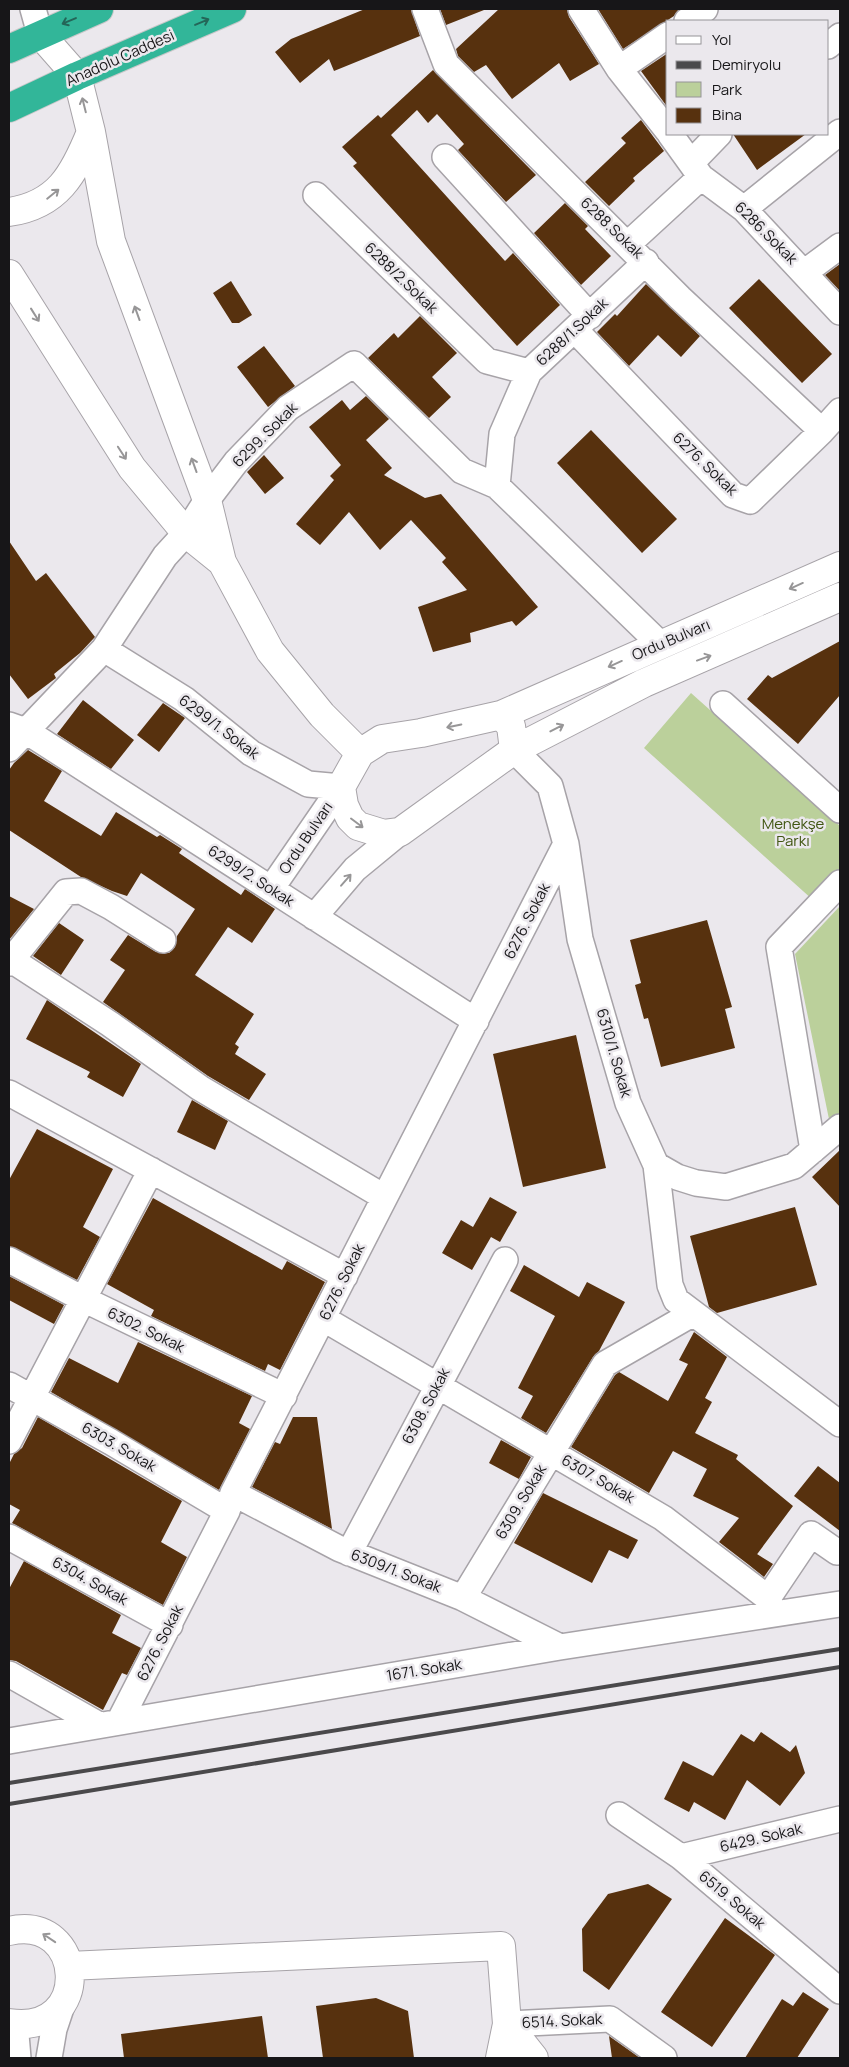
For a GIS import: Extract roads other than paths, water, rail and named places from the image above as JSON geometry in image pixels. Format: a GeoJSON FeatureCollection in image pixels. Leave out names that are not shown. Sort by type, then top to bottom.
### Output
{"type":"FeatureCollection","features":[{"type":"Feature","properties":{"kind":"highway"},"geometry":{"type":"LineString","coordinates":[[9,49],[36,21],[99,9]]}},
{"type":"Feature","properties":{"kind":"highway","name":"Anadolu Caddesi"},"geometry":{"type":"LineString","coordinates":[[9,108],[77,76],[232,9]]}},
{"type":"Feature","properties":{"kind":"main road"},"geometry":{"type":"LineString","coordinates":[[36,21],[77,76],[91,132],[111,241],[207,500],[222,562],[270,651],[322,715],[360,753]]}},
{"type":"Feature","properties":{"kind":"main road"},"geometry":{"type":"LineString","coordinates":[[9,212],[41,203],[63,185],[77,167],[91,132]]}},
{"type":"Feature","properties":{"kind":"main road"},"geometry":{"type":"LineString","coordinates":[[9,274],[132,468],[186,533],[222,562]]}},
{"type":"Feature","properties":{"kind":"main road","name":"Ordu Bulvarı"},"geometry":{"type":"LineString","coordinates":[[840,566],[501,715],[421,733],[382,739],[360,753],[341,787],[344,805],[350,818],[358,826],[384,834],[400,832],[514,750],[644,682],[840,597]]}},
{"type":"Feature","properties":{"kind":"main road"},"geometry":{"type":"LineString","coordinates":[[501,715],[511,726],[514,750]]}},
{"type":"Feature","properties":{"kind":"main road"},"geometry":{"type":"LineString","coordinates":[[9,1931],[19,1928],[34,1930],[48,1936],[60,1946],[69,1966],[69,1988],[63,2002],[53,2014],[30,2025],[12,2023]]}},
{"type":"Feature","properties":{"kind":"main road"},"geometry":{"type":"LineString","coordinates":[[69,1966],[501,1946],[507,2024],[500,2058]]}},
{"type":"Feature","properties":{"kind":"main road"},"geometry":{"type":"LineString","coordinates":[[507,2024],[534,2058]]}},
{"type":"Feature","properties":{"kind":"street","name":"6288.Sokak"},"geometry":{"type":"LineString","coordinates":[[425,9],[446,64],[680,298],[822,431]]}},
{"type":"Feature","properties":{"kind":"street","name":"6286.Sokak"},"geometry":{"type":"LineString","coordinates":[[581,9],[619,69],[666,128]]}},
{"type":"Feature","properties":{"kind":"street"},"geometry":{"type":"LineString","coordinates":[[688,20],[705,9]]}},
{"type":"Feature","properties":{"kind":"street"},"geometry":{"type":"LineString","coordinates":[[619,69],[666,36]]}},
{"type":"Feature","properties":{"kind":"street"},"geometry":{"type":"LineString","coordinates":[[829,45],[840,36]]}},
{"type":"Feature","properties":{"kind":"street"},"geometry":{"type":"LineString","coordinates":[[744,209],[840,132]]}},
{"type":"Feature","properties":{"kind":"street","name":"6286.Sokak"},"geometry":{"type":"LineString","coordinates":[[671,135],[696,169],[744,209],[805,272],[840,312]]}},
{"type":"Feature","properties":{"kind":"street"},"geometry":{"type":"LineString","coordinates":[[627,245],[696,169],[718,135]]}},
{"type":"Feature","properties":{"kind":"street"},"geometry":{"type":"LineString","coordinates":[[445,156],[582,323]]}},
{"type":"Feature","properties":{"kind":"street","name":"6288/2.Sokak"},"geometry":{"type":"LineString","coordinates":[[316,195],[487,361]]}},
{"type":"Feature","properties":{"kind":"street"},"geometry":{"type":"LineString","coordinates":[[805,272],[840,246]]}},
{"type":"Feature","properties":{"kind":"street","name":"6288/1.Sokak"},"geometry":{"type":"LineString","coordinates":[[487,361],[529,372],[646,262]]}},
{"type":"Feature","properties":{"kind":"street","name":"6276. Sokak"},"geometry":{"type":"LineString","coordinates":[[582,323],[733,496],[750,501],[840,411]]}},
{"type":"Feature","properties":{"kind":"street","name":"6299. Sokak"},"geometry":{"type":"LineString","coordinates":[[9,748],[18,728],[104,649],[165,556],[186,533],[207,500],[236,462],[288,408],[354,364],[462,471],[497,486],[660,644]]}},
{"type":"Feature","properties":{"kind":"street"},"geometry":{"type":"LineString","coordinates":[[497,486],[502,434],[529,372]]}},
{"type":"Feature","properties":{"kind":"street","name":"6299/1. Sokak"},"geometry":{"type":"LineString","coordinates":[[104,649],[184,699],[251,753],[308,784],[341,787]]}},
{"type":"Feature","properties":{"kind":"street"},"geometry":{"type":"LineString","coordinates":[[724,704],[840,810]]}},
{"type":"Feature","properties":{"kind":"street","name":"6299/2. Sokak"},"geometry":{"type":"LineString","coordinates":[[18,728],[476,1021]]}},
{"type":"Feature","properties":{"kind":"street","name":"6310/1. Sokak"},"geometry":{"type":"LineString","coordinates":[[514,750],[550,786],[566,844],[580,939],[628,1103],[656,1165],[670,1285],[676,1300],[692,1314],[840,1424]]}},
{"type":"Feature","properties":{"kind":"street","name":"Ordu Bulvarı"},"geometry":{"type":"LineString","coordinates":[[272,889],[341,787]]}},
{"type":"Feature","properties":{"kind":"street","name":"Ordu Bulvarı"},"geometry":{"type":"LineString","coordinates":[[314,917],[355,869],[400,832]]}},
{"type":"Feature","properties":{"kind":"street","name":"6276. Sokak"},"geometry":{"type":"LineString","coordinates":[[110,1723],[170,1625],[384,1197],[566,844]]}},
{"type":"Feature","properties":{"kind":"street"},"geometry":{"type":"LineString","coordinates":[[813,1150],[779,947],[840,882]]}},
{"type":"Feature","properties":{"kind":"street"},"geometry":{"type":"LineString","coordinates":[[163,940],[112,907],[81,891],[66,892],[11,962],[110,1024],[200,1088],[384,1197]]}},
{"type":"Feature","properties":{"kind":"street"},"geometry":{"type":"LineString","coordinates":[[9,1094],[345,1276]]}},
{"type":"Feature","properties":{"kind":"street"},"geometry":{"type":"LineString","coordinates":[[656,1165],[687,1180],[726,1187],[794,1166],[840,1127]]}},
{"type":"Feature","properties":{"kind":"street"},"geometry":{"type":"LineString","coordinates":[[9,1441],[151,1170]]}},
{"type":"Feature","properties":{"kind":"street","name":"6302. Sokak"},"geometry":{"type":"LineString","coordinates":[[9,1260],[83,1299],[284,1396]]}},
{"type":"Feature","properties":{"kind":"street","name":"6308. Sokak"},"geometry":{"type":"LineString","coordinates":[[349,1553],[437,1384],[505,1260]]}},
{"type":"Feature","properties":{"kind":"street","name":"6309. Sokak"},"geometry":{"type":"LineString","coordinates":[[463,1598],[605,1364],[692,1314]]}},
{"type":"Feature","properties":{"kind":"street","name":"6307. Sokak"},"geometry":{"type":"LineString","coordinates":[[324,1319],[663,1518],[768,1598],[811,1534],[837,1552]]}},
{"type":"Feature","properties":{"kind":"street","name":"6303. Sokak"},"geometry":{"type":"LineString","coordinates":[[9,1385],[230,1502]]}},
{"type":"Feature","properties":{"kind":"street","name":"6309/1. Sokak"},"geometry":{"type":"LineString","coordinates":[[230,1502],[349,1553],[463,1598],[560,1647]]}},
{"type":"Feature","properties":{"kind":"street","name":"6304. Sokak"},"geometry":{"type":"LineString","coordinates":[[9,1537],[170,1625]]}},
{"type":"Feature","properties":{"kind":"street","name":"1671. Sokak"},"geometry":{"type":"LineString","coordinates":[[9,1740],[560,1647],[840,1604]]}},
{"type":"Feature","properties":{"kind":"street"},"geometry":{"type":"LineString","coordinates":[[9,1674],[110,1723]]}},
{"type":"Feature","properties":{"kind":"street","name":"6519. Sokak"},"geometry":{"type":"LineString","coordinates":[[620,1815],[681,1857],[840,1991]]}},
{"type":"Feature","properties":{"kind":"street","name":"6429. Sokak"},"geometry":{"type":"LineString","coordinates":[[681,1857],[840,1819]]}},
{"type":"Feature","properties":{"kind":"street"},"geometry":{"type":"LineString","coordinates":[[49,2058],[54,2029],[63,2002]]}},
{"type":"Feature","properties":{"kind":"street","name":"6514. Sokak"},"geometry":{"type":"LineString","coordinates":[[507,2024],[610,2019],[664,2058]]}},
{"type":"Feature","properties":{"kind":"street"},"geometry":{"type":"LineString","coordinates":[[12,2023],[18,2058]]}},
{"type":"Feature","properties":{"kind":"railway"},"geometry":{"type":"LineString","coordinates":[[9,1783],[840,1649]]}},
{"type":"Feature","properties":{"kind":"railway"},"geometry":{"type":"LineString","coordinates":[[9,1804],[840,1667]]}},
{"type":"Feature","properties":{"kind":"park label","name":"Menekşe Parkı"},"geometry":{"type":"Point","coordinates":[793,832]}}]}
